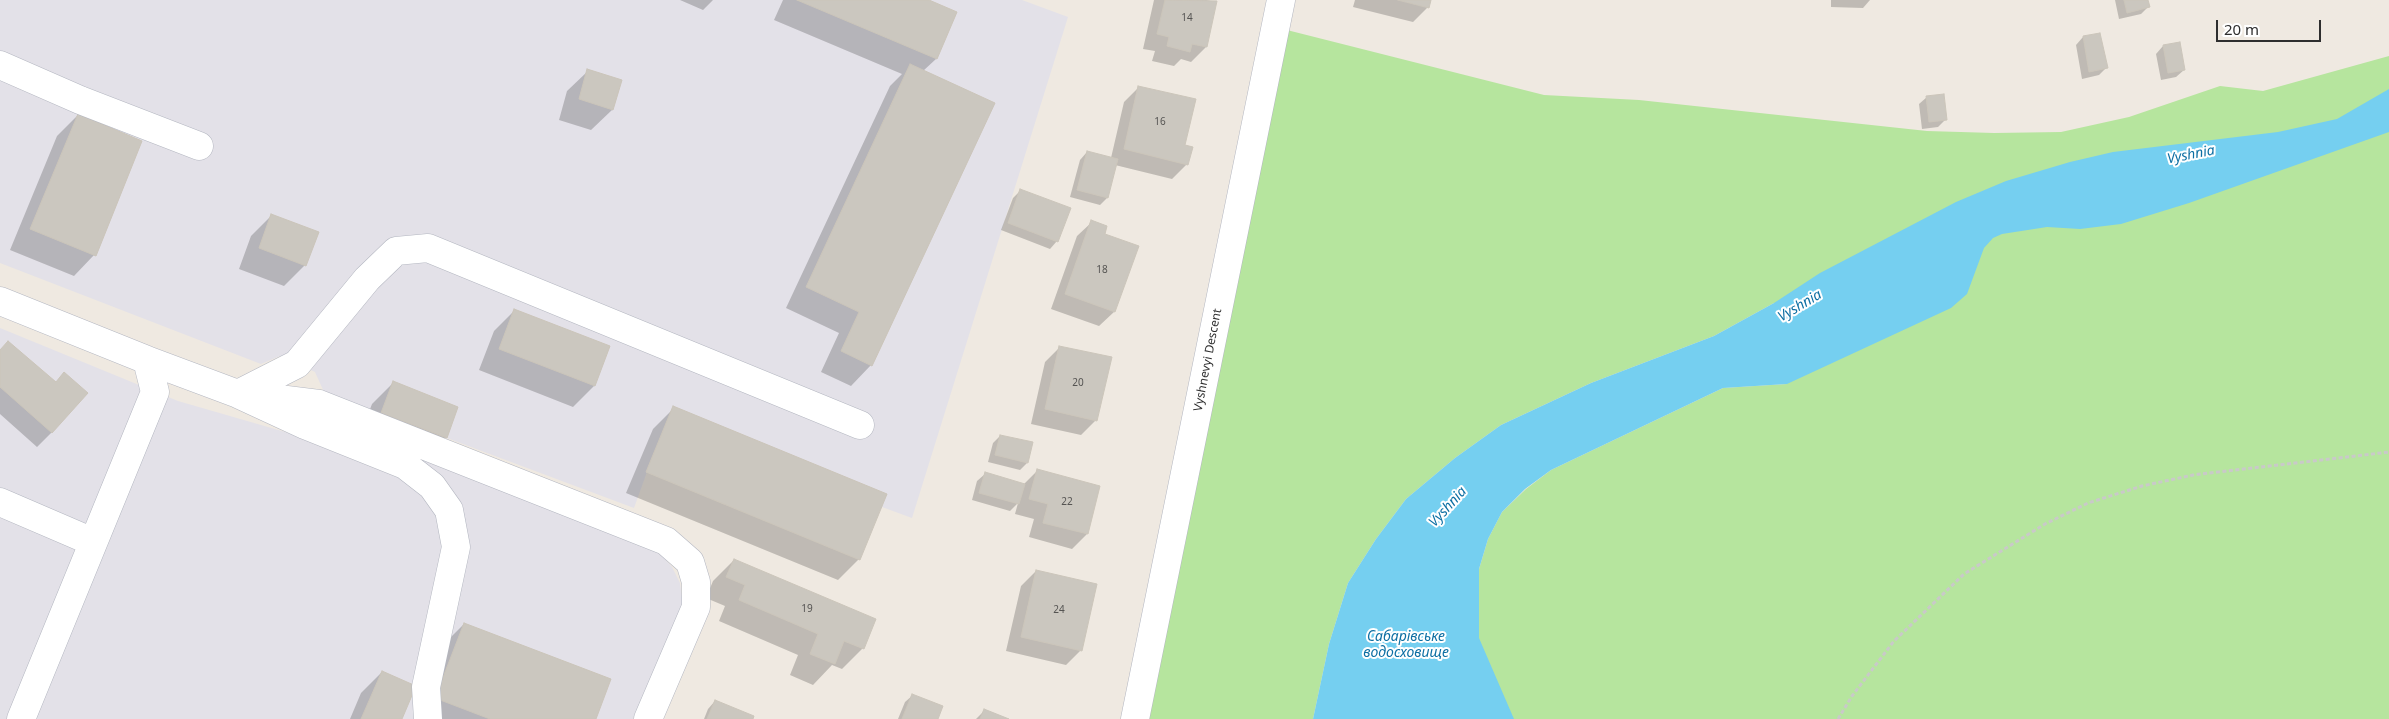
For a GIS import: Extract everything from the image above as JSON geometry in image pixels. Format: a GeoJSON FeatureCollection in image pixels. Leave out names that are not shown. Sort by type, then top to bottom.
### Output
{"type":"FeatureCollection","features":[{"type":"Feature","properties":{"kind":"street","name":"Vyshnevyi Descent"},"geometry":{"type":"LineString","coordinates":[[1135,719],[1281,0]]}},
{"type":"Feature","properties":{"kind":"street"},"geometry":{"type":"LineString","coordinates":[[0,65],[80,100],[199,146]]}},
{"type":"Feature","properties":{"kind":"street"},"geometry":{"type":"LineString","coordinates":[[238,394],[297,364],[367,279],[396,251],[428,248],[860,425]]}},
{"type":"Feature","properties":{"kind":"street"},"geometry":{"type":"LineString","coordinates":[[0,301],[238,394],[305,425],[405,465],[432,486],[449,510],[456,547],[426,687],[428,719]]}},
{"type":"Feature","properties":{"kind":"street"},"geometry":{"type":"LineString","coordinates":[[20,719],[155,392],[147,360]]}},
{"type":"Feature","properties":{"kind":"street"},"geometry":{"type":"LineString","coordinates":[[238,394],[319,404],[666,541],[690,562],[696,582],[696,607],[648,719]]}},
{"type":"Feature","properties":{"kind":"street"},"geometry":{"type":"LineString","coordinates":[[0,502],[93,542]]}},
{"type":"Feature","properties":{"kind":"path"},"geometry":{"type":"LineString","coordinates":[[1838,719],[1852,696],[1894,641],[1964,574],[2030,532],[2088,503],[2142,486],[2193,475],[2389,452]]}},
{"type":"Feature","properties":{"kind":"shaded area"},"geometry":{"type":"Polygon","coordinates":[[[0,0],[1022,0],[1068,17],[912,518],[882,507],[745,512],[647,472],[634,508],[324,392],[315,372],[280,356],[261,364],[0,263],[0,0]]]}},
{"type":"Feature","properties":{"kind":"shaded area"},"geometry":{"type":"Polygon","coordinates":[[[0,328],[178,401],[306,438],[316,414],[658,551],[672,567],[680,583],[683,605],[633,719],[0,719],[0,328]]]}},
{"type":"Feature","properties":{"kind":"green space"},"geometry":{"type":"Polygon","coordinates":[[[1275,27],[1544,95],[1639,100],[1927,131],[1994,133],[2061,132],[2129,117],[2220,86],[2263,91],[2389,56],[2389,719],[1407,719],[1479,638],[1479,569],[1488,539],[1502,512],[1526,489],[1551,470],[1723,388],[1787,384],[1774,303],[1714,336],[1591,383],[1501,425],[1455,458],[1406,499],[1376,539],[1348,583],[1329,644],[1313,719],[1135,719],[1275,27]]]}},
{"type":"Feature","properties":{"kind":"water","name":"Сабарівське водосховище"},"geometry":{"type":"Polygon","coordinates":[[[2389,89],[2389,132],[2189,203],[2121,224],[2080,229],[2047,227],[2002,234],[1993,238],[1984,248],[1967,294],[1951,308],[1787,384],[1723,388],[1551,470],[1525,489],[1502,512],[1488,539],[1479,569],[1479,638],[1514,719],[1313,719],[1329,644],[1348,583],[1376,539],[1406,499],[1455,458],[1501,425],[1591,383],[1714,336],[1774,303],[1820,273],[1956,202],[2006,181],[2070,162],[2113,152],[2278,132],[2337,119],[2389,89]]]}},
{"type":"Feature","properties":{"kind":"building"},"geometry":{"type":"Polygon","coordinates":[[[797,0],[929,0],[957,12],[937,59],[797,0]]]}},
{"type":"Feature","properties":{"kind":"building"},"geometry":{"type":"Polygon","coordinates":[[[1165,0],[1217,1],[1207,47],[1192,44],[1190,52],[1167,46],[1169,37],[1157,34],[1165,0]]]}},
{"type":"Feature","properties":{"kind":"building"},"geometry":{"type":"Polygon","coordinates":[[[1398,0],[1431,0],[1429,8],[1398,0]]]}},
{"type":"Feature","properties":{"kind":"building"},"geometry":{"type":"Polygon","coordinates":[[[2124,0],[2148,0],[2150,7],[2127,13],[2124,0]]]}},
{"type":"Feature","properties":{"kind":"building"},"geometry":{"type":"Polygon","coordinates":[[[2100,33],[2108,68],[2089,72],[2083,36],[2100,33]]]}},
{"type":"Feature","properties":{"kind":"building"},"geometry":{"type":"Polygon","coordinates":[[[2180,42],[2185,70],[2168,73],[2163,45],[2180,42]]]}},
{"type":"Feature","properties":{"kind":"building"},"geometry":{"type":"Polygon","coordinates":[[[910,64],[995,103],[872,366],[841,351],[859,312],[806,287],[910,64]]]}},
{"type":"Feature","properties":{"kind":"building"},"geometry":{"type":"Polygon","coordinates":[[[587,69],[622,80],[613,110],[579,99],[587,69]]]}},
{"type":"Feature","properties":{"kind":"building"},"geometry":{"type":"Polygon","coordinates":[[[1138,86],[1196,99],[1185,145],[1193,147],[1188,165],[1124,149],[1138,86]]]}},
{"type":"Feature","properties":{"kind":"building"},"geometry":{"type":"Polygon","coordinates":[[[1944,94],[1947,120],[1929,122],[1926,96],[1944,94]]]}},
{"type":"Feature","properties":{"kind":"building"},"geometry":{"type":"Polygon","coordinates":[[[78,114],[142,141],[96,256],[30,229],[78,114]]]}},
{"type":"Feature","properties":{"kind":"building"},"geometry":{"type":"Polygon","coordinates":[[[1087,151],[1118,159],[1108,198],[1077,190],[1087,151]]]}},
{"type":"Feature","properties":{"kind":"building"},"geometry":{"type":"Polygon","coordinates":[[[1020,189],[1071,208],[1058,242],[1008,223],[1020,189]]]}},
{"type":"Feature","properties":{"kind":"building"},"geometry":{"type":"Polygon","coordinates":[[[271,214],[319,232],[306,266],[259,248],[271,214]]]}},
{"type":"Feature","properties":{"kind":"building"},"geometry":{"type":"Polygon","coordinates":[[[1091,220],[1107,226],[1105,234],[1139,246],[1115,312],[1065,294],[1091,220]]]}},
{"type":"Feature","properties":{"kind":"building"},"geometry":{"type":"Polygon","coordinates":[[[514,309],[610,346],[595,386],[499,349],[514,309]]]}},
{"type":"Feature","properties":{"kind":"building"},"geometry":{"type":"Polygon","coordinates":[[[8,341],[56,382],[64,372],[88,393],[52,433],[0,387],[0,350],[8,341]]]}},
{"type":"Feature","properties":{"kind":"building"},"geometry":{"type":"Polygon","coordinates":[[[1059,346],[1112,357],[1097,421],[1045,409],[1059,346]]]}},
{"type":"Feature","properties":{"kind":"building"},"geometry":{"type":"Polygon","coordinates":[[[393,381],[458,407],[447,438],[381,413],[393,381]]]}},
{"type":"Feature","properties":{"kind":"building"},"geometry":{"type":"Polygon","coordinates":[[[673,406],[887,494],[860,560],[646,472],[673,406]]]}},
{"type":"Feature","properties":{"kind":"building"},"geometry":{"type":"Polygon","coordinates":[[[1000,435],[1033,442],[1028,463],[995,455],[1000,435]]]}},
{"type":"Feature","properties":{"kind":"building"},"geometry":{"type":"Polygon","coordinates":[[[1037,469],[1100,486],[1088,534],[1043,523],[1048,504],[1029,499],[1037,469]]]}},
{"type":"Feature","properties":{"kind":"building"},"geometry":{"type":"Polygon","coordinates":[[[985,472],[1025,484],[1019,504],[979,493],[985,472]]]}},
{"type":"Feature","properties":{"kind":"building"},"geometry":{"type":"Polygon","coordinates":[[[734,559],[876,619],[864,649],[844,641],[835,664],[810,654],[818,634],[739,600],[745,585],[726,577],[734,559]]]}},
{"type":"Feature","properties":{"kind":"building"},"geometry":{"type":"Polygon","coordinates":[[[1036,570],[1097,584],[1082,651],[1021,637],[1036,570]]]}},
{"type":"Feature","properties":{"kind":"building"},"geometry":{"type":"Polygon","coordinates":[[[464,623],[611,679],[596,719],[490,719],[435,698],[464,623]]]}},
{"type":"Feature","properties":{"kind":"building"},"geometry":{"type":"Polygon","coordinates":[[[382,671],[416,686],[402,719],[361,719],[382,671]]]}},
{"type":"Feature","properties":{"kind":"building"},"geometry":{"type":"Polygon","coordinates":[[[912,694],[943,706],[938,719],[902,719],[912,694]]]}},
{"type":"Feature","properties":{"kind":"building"},"geometry":{"type":"Polygon","coordinates":[[[715,700],[754,716],[753,719],[707,719],[715,700]]]}},
{"type":"Feature","properties":{"kind":"building"},"geometry":{"type":"Polygon","coordinates":[[[984,709],[1009,719],[980,719],[984,709]]]}},
{"type":"Feature","properties":{"kind":"water label","name":"Vyshnia"},"geometry":{"type":"Point","coordinates":[2191,155]}},
{"type":"Feature","properties":{"kind":"water label","name":"Vyshnia"},"geometry":{"type":"Point","coordinates":[1800,306]}},
{"type":"Feature","properties":{"kind":"water label","name":"Vyshnia"},"geometry":{"type":"Point","coordinates":[1448,507]}}]}
